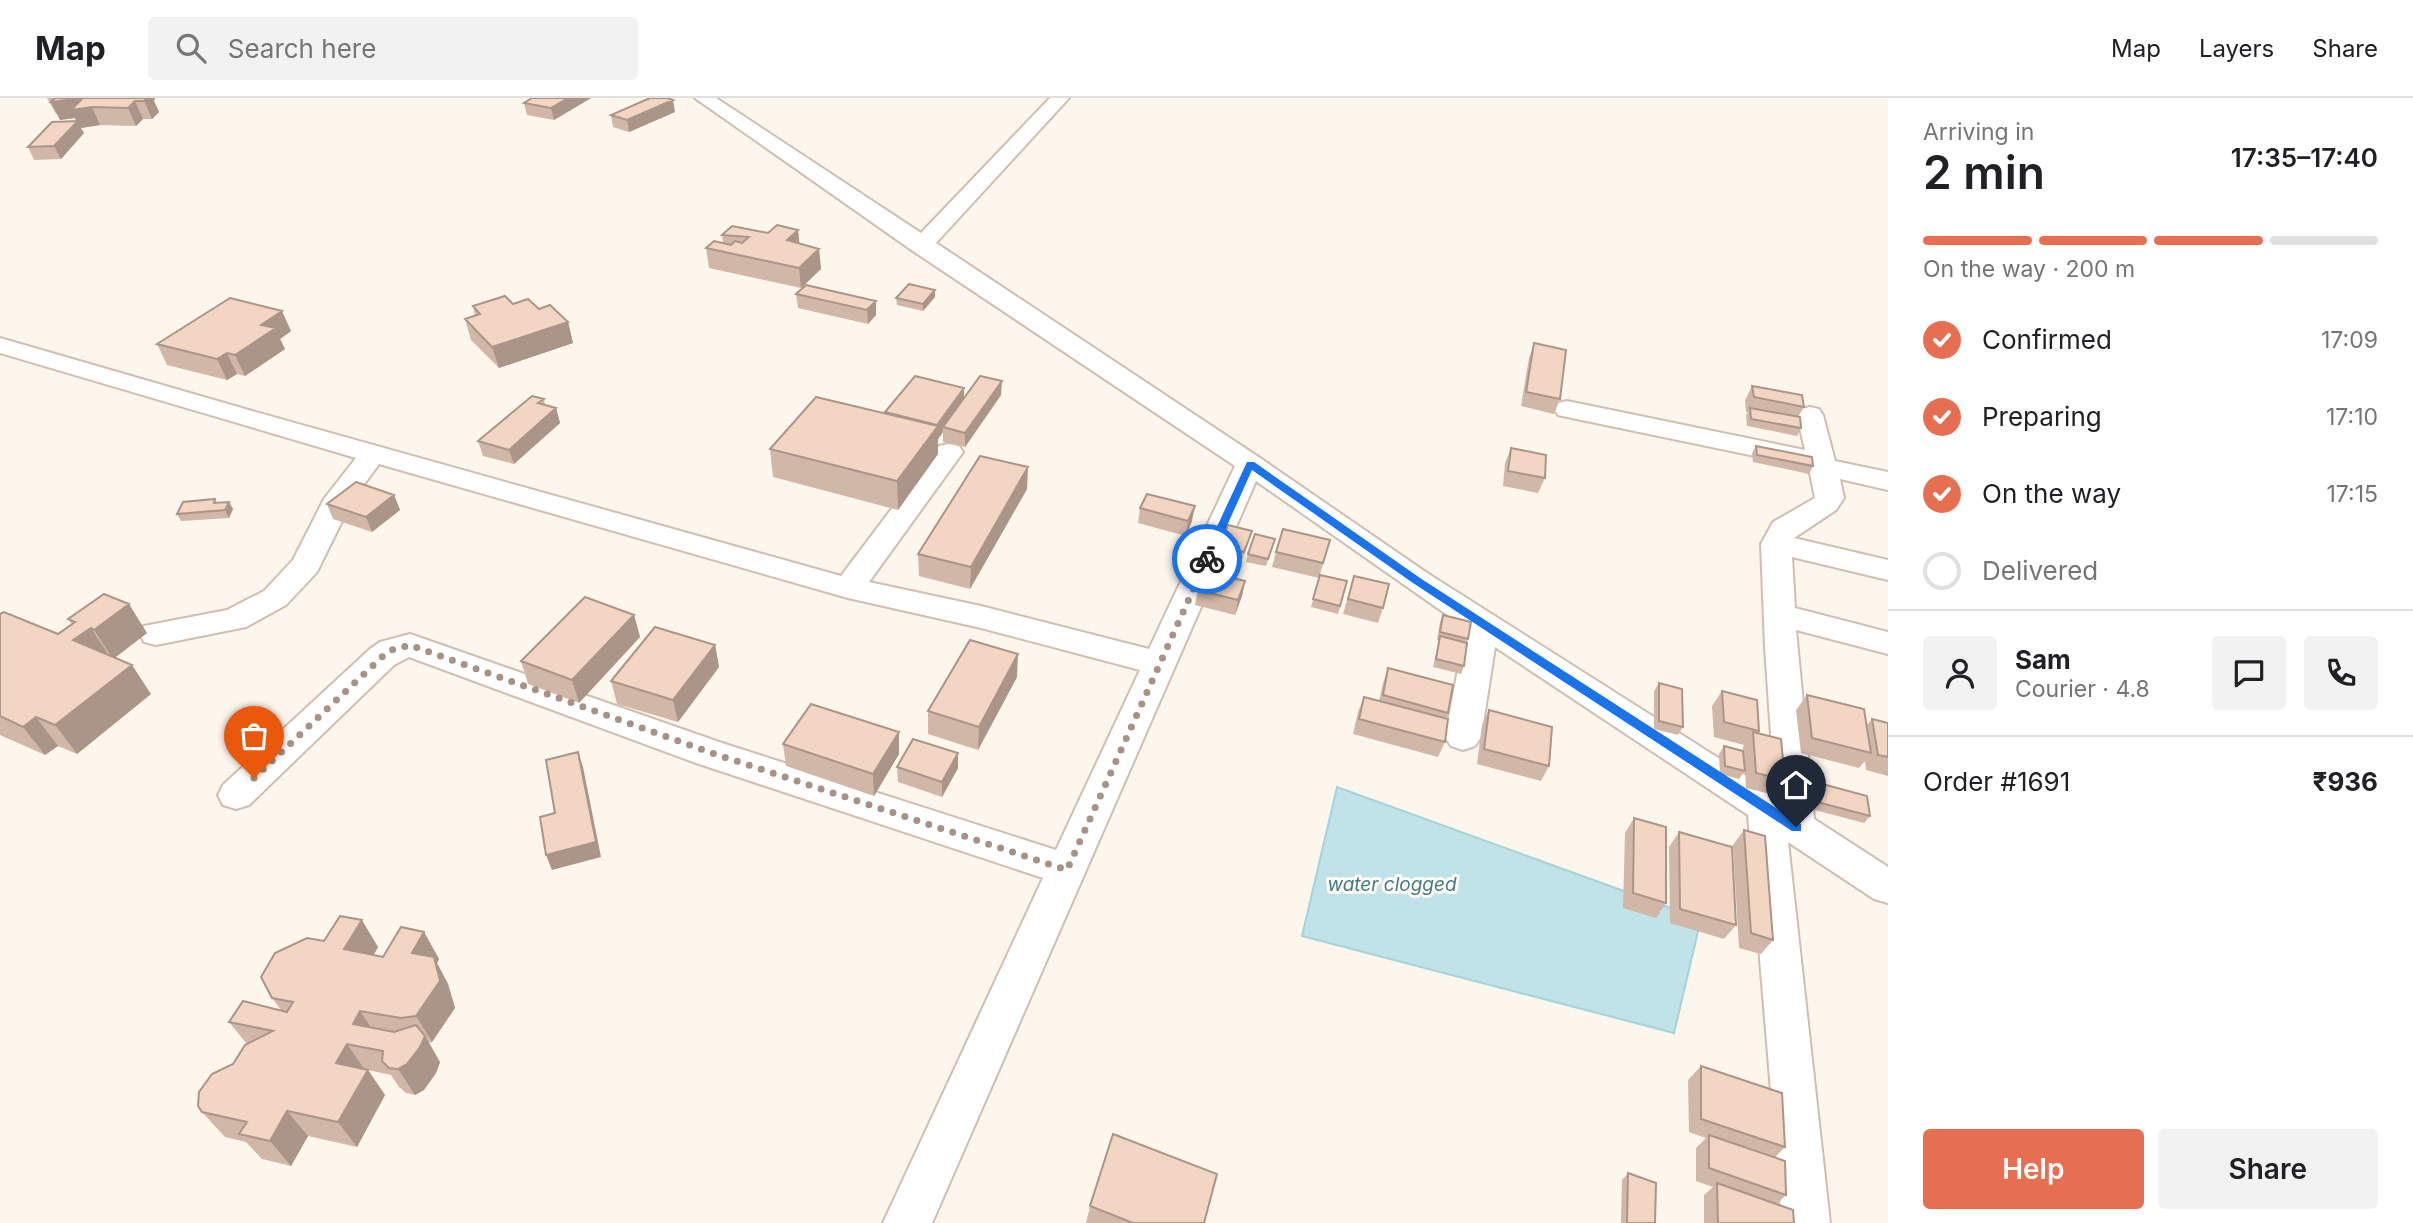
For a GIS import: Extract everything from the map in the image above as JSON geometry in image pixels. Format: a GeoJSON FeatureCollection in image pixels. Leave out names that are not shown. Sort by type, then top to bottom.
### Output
{"type":"FeatureCollection","features":[{"type":"Feature","properties":{"kind":"street"},"geometry":{"type":"LineString","coordinates":[[704,98],[907,233],[921,246],[1250,464],[1483,624],[1888,887]]}},
{"type":"Feature","properties":{"kind":"street"},"geometry":{"type":"LineString","coordinates":[[921,246],[1060,98]]}},
{"type":"Feature","properties":{"kind":"street"},"geometry":{"type":"LineString","coordinates":[[0,345],[848,588],[981,617],[1160,664]]}},
{"type":"Feature","properties":{"kind":"street"},"geometry":{"type":"LineString","coordinates":[[1567,409],[1823,464],[1888,481]]}},
{"type":"Feature","properties":{"kind":"street"},"geometry":{"type":"LineString","coordinates":[[1806,1223],[1781,818],[1780,615],[1776,544],[1784,529],[1826,504],[1830,498],[1810,415]]}},
{"type":"Feature","properties":{"kind":"street"},"geometry":{"type":"LineString","coordinates":[[848,588],[949,452]]}},
{"type":"Feature","properties":{"kind":"street"},"geometry":{"type":"LineString","coordinates":[[156,634],[235,619],[275,598],[306,565],[338,499],[373,454]]}},
{"type":"Feature","properties":{"kind":"street"},"geometry":{"type":"LineString","coordinates":[[907,1223],[1250,464]]}},
{"type":"Feature","properties":{"kind":"street"},"geometry":{"type":"LineString","coordinates":[[1776,544],[1888,570]]}},
{"type":"Feature","properties":{"kind":"street"},"geometry":{"type":"LineString","coordinates":[[1780,615],[1888,643]]}},
{"type":"Feature","properties":{"kind":"street"},"geometry":{"type":"LineString","coordinates":[[1462,737],[1483,624]]}},
{"type":"Feature","properties":{"kind":"street"},"geometry":{"type":"LineString","coordinates":[[236,795],[382,657],[392,650],[410,645],[709,752],[1067,870]]}},
{"type":"Feature","properties":{"kind":"water","name":"water clogged"},"geometry":{"type":"Polygon","coordinates":[[[1337,787],[1701,919],[1674,1033],[1302,936],[1337,787]]]}},
{"type":"Feature","properties":{"kind":"building"},"geometry":{"type":"Polygon","coordinates":[[[55,98],[83,98],[51,102],[55,98]]]}},
{"type":"Feature","properties":{"kind":"building"},"geometry":{"type":"Polygon","coordinates":[[[83,98],[147,98],[144,101],[135,101],[128,108],[92,107],[71,110],[83,98]]]}},
{"type":"Feature","properties":{"kind":"building"},"geometry":{"type":"Polygon","coordinates":[[[532,98],[568,98],[551,108],[524,103],[532,98]]]}},
{"type":"Feature","properties":{"kind":"building"},"geometry":{"type":"Polygon","coordinates":[[[650,98],[673,100],[627,120],[611,115],[650,98]]]}},
{"type":"Feature","properties":{"kind":"building"},"geometry":{"type":"Polygon","coordinates":[[[78,121],[54,146],[28,147],[52,122],[78,121]]]}},
{"type":"Feature","properties":{"kind":"building"},"geometry":{"type":"Polygon","coordinates":[[[777,225],[798,230],[787,240],[819,249],[799,268],[706,248],[714,241],[731,245],[735,241],[742,243],[749,237],[722,235],[732,226],[768,233],[777,225]]]}},
{"type":"Feature","properties":{"kind":"building"},"geometry":{"type":"Polygon","coordinates":[[[909,284],[935,290],[923,304],[896,298],[909,284]]]}},
{"type":"Feature","properties":{"kind":"building"},"geometry":{"type":"Polygon","coordinates":[[[806,285],[876,301],[867,310],[796,294],[806,285]]]}},
{"type":"Feature","properties":{"kind":"building"},"geometry":{"type":"Polygon","coordinates":[[[505,296],[513,304],[528,299],[539,309],[550,305],[568,322],[492,347],[465,319],[480,314],[473,306],[505,296]]]}},
{"type":"Feature","properties":{"kind":"building"},"geometry":{"type":"Polygon","coordinates":[[[230,298],[282,311],[261,325],[276,328],[235,355],[227,353],[217,359],[157,344],[230,298]]]}},
{"type":"Feature","properties":{"kind":"building"},"geometry":{"type":"Polygon","coordinates":[[[1534,343],[1566,350],[1560,399],[1526,392],[1534,343]]]}},
{"type":"Feature","properties":{"kind":"building"},"geometry":{"type":"Polygon","coordinates":[[[915,376],[964,388],[937,425],[885,412],[915,376]]]}},
{"type":"Feature","properties":{"kind":"building"},"geometry":{"type":"Polygon","coordinates":[[[980,376],[1002,381],[965,433],[943,427],[980,376]]]}},
{"type":"Feature","properties":{"kind":"building"},"geometry":{"type":"Polygon","coordinates":[[[1752,386],[1802,395],[1804,407],[1754,397],[1752,386]]]}},
{"type":"Feature","properties":{"kind":"building"},"geometry":{"type":"Polygon","coordinates":[[[532,396],[544,399],[538,403],[556,408],[509,450],[478,441],[532,396]]]}},
{"type":"Feature","properties":{"kind":"building"},"geometry":{"type":"Polygon","coordinates":[[[816,397],[938,426],[897,481],[770,449],[816,397]]]}},
{"type":"Feature","properties":{"kind":"building"},"geometry":{"type":"Polygon","coordinates":[[[1750,408],[1800,417],[1801,428],[1751,419],[1750,408]]]}},
{"type":"Feature","properties":{"kind":"building"},"geometry":{"type":"Polygon","coordinates":[[[1756,446],[1812,457],[1813,466],[1757,455],[1756,446]]]}},
{"type":"Feature","properties":{"kind":"building"},"geometry":{"type":"Polygon","coordinates":[[[1511,448],[1546,455],[1545,478],[1508,471],[1511,448]]]}},
{"type":"Feature","properties":{"kind":"building"},"geometry":{"type":"Polygon","coordinates":[[[980,456],[1028,467],[971,567],[918,554],[980,456]]]}},
{"type":"Feature","properties":{"kind":"building"},"geometry":{"type":"Polygon","coordinates":[[[356,482],[394,495],[366,517],[327,504],[356,482]]]}},
{"type":"Feature","properties":{"kind":"building"},"geometry":{"type":"Polygon","coordinates":[[[1147,494],[1195,506],[1188,521],[1140,508],[1147,494]]]}},
{"type":"Feature","properties":{"kind":"building"},"geometry":{"type":"Polygon","coordinates":[[[215,499],[214,503],[229,502],[225,510],[177,514],[183,502],[215,499]]]}},
{"type":"Feature","properties":{"kind":"building"},"geometry":{"type":"Polygon","coordinates":[[[1228,525],[1252,531],[1244,552],[1220,546],[1228,525]]]}},
{"type":"Feature","properties":{"kind":"building"},"geometry":{"type":"Polygon","coordinates":[[[1283,529],[1330,540],[1323,563],[1276,552],[1283,529]]]}},
{"type":"Feature","properties":{"kind":"building"},"geometry":{"type":"Polygon","coordinates":[[[1255,534],[1275,539],[1268,559],[1248,554],[1255,534]]]}},
{"type":"Feature","properties":{"kind":"building"},"geometry":{"type":"Polygon","coordinates":[[[1205,571],[1245,581],[1238,600],[1198,590],[1205,571]]]}},
{"type":"Feature","properties":{"kind":"building"},"geometry":{"type":"Polygon","coordinates":[[[1320,575],[1347,581],[1340,606],[1313,599],[1320,575]]]}},
{"type":"Feature","properties":{"kind":"building"},"geometry":{"type":"Polygon","coordinates":[[[1354,576],[1389,584],[1383,608],[1348,599],[1354,576]]]}},
{"type":"Feature","properties":{"kind":"building"},"geometry":{"type":"Polygon","coordinates":[[[104,594],[129,604],[94,630],[91,628],[73,640],[132,665],[55,725],[36,717],[23,727],[0,716],[0,614],[4,612],[58,634],[75,622],[68,619],[104,594]]]}},
{"type":"Feature","properties":{"kind":"building"},"geometry":{"type":"Polygon","coordinates":[[[585,597],[634,615],[572,680],[521,661],[585,597]]]}},
{"type":"Feature","properties":{"kind":"building"},"geometry":{"type":"Polygon","coordinates":[[[1443,615],[1471,622],[1468,639],[1440,632],[1443,615]]]}},
{"type":"Feature","properties":{"kind":"building"},"geometry":{"type":"Polygon","coordinates":[[[655,627],[715,645],[673,700],[611,681],[655,627]]]}},
{"type":"Feature","properties":{"kind":"building"},"geometry":{"type":"Polygon","coordinates":[[[1440,636],[1467,643],[1464,666],[1436,659],[1440,636]]]}},
{"type":"Feature","properties":{"kind":"building"},"geometry":{"type":"Polygon","coordinates":[[[970,640],[1018,654],[979,727],[928,711],[970,640]]]}},
{"type":"Feature","properties":{"kind":"building"},"geometry":{"type":"Polygon","coordinates":[[[1388,668],[1453,685],[1448,713],[1383,695],[1388,668]]]}},
{"type":"Feature","properties":{"kind":"building"},"geometry":{"type":"Polygon","coordinates":[[[1659,683],[1682,689],[1683,727],[1659,721],[1659,683]]]}},
{"type":"Feature","properties":{"kind":"building"},"geometry":{"type":"Polygon","coordinates":[[[1722,691],[1757,700],[1759,731],[1724,722],[1722,691]]]}},
{"type":"Feature","properties":{"kind":"building"},"geometry":{"type":"Polygon","coordinates":[[[1807,695],[1864,709],[1871,753],[1812,738],[1807,695]]]}},
{"type":"Feature","properties":{"kind":"building"},"geometry":{"type":"Polygon","coordinates":[[[1364,697],[1448,719],[1445,742],[1359,719],[1364,697]]]}},
{"type":"Feature","properties":{"kind":"building"},"geometry":{"type":"Polygon","coordinates":[[[811,704],[899,732],[873,774],[783,744],[811,704]]]}},
{"type":"Feature","properties":{"kind":"building"},"geometry":{"type":"Polygon","coordinates":[[[1489,710],[1552,727],[1549,766],[1484,749],[1489,710]]]}},
{"type":"Feature","properties":{"kind":"building"},"geometry":{"type":"Polygon","coordinates":[[[1872,719],[1888,723],[1888,757],[1878,755],[1872,719]]]}},
{"type":"Feature","properties":{"kind":"building"},"geometry":{"type":"Polygon","coordinates":[[[1753,732],[1781,739],[1785,780],[1756,773],[1753,732]]]}},
{"type":"Feature","properties":{"kind":"building"},"geometry":{"type":"Polygon","coordinates":[[[913,739],[958,753],[942,782],[897,767],[913,739]]]}},
{"type":"Feature","properties":{"kind":"building"},"geometry":{"type":"Polygon","coordinates":[[[1724,746],[1743,751],[1745,771],[1725,766],[1724,746]]]}},
{"type":"Feature","properties":{"kind":"building"},"geometry":{"type":"Polygon","coordinates":[[[578,752],[596,842],[546,855],[540,817],[555,813],[546,760],[578,752]]]}},
{"type":"Feature","properties":{"kind":"building"},"geometry":{"type":"Polygon","coordinates":[[[1815,782],[1867,796],[1870,816],[1817,802],[1815,782]]]}},
{"type":"Feature","properties":{"kind":"building"},"geometry":{"type":"Polygon","coordinates":[[[1634,818],[1666,827],[1666,903],[1633,893],[1634,818]]]}},
{"type":"Feature","properties":{"kind":"building"},"geometry":{"type":"Polygon","coordinates":[[[1744,830],[1765,836],[1773,940],[1751,933],[1744,830]]]}},
{"type":"Feature","properties":{"kind":"building"},"geometry":{"type":"Polygon","coordinates":[[[1679,832],[1732,847],[1736,925],[1680,909],[1679,832]]]}},
{"type":"Feature","properties":{"kind":"building"},"geometry":{"type":"Polygon","coordinates":[[[340,916],[362,920],[344,949],[383,957],[401,927],[424,932],[412,953],[434,957],[440,981],[416,1016],[401,1018],[360,1011],[353,1024],[394,1032],[416,1025],[425,1036],[420,1047],[407,1064],[398,1069],[389,1068],[382,1061],[383,1051],[347,1044],[336,1063],[368,1070],[338,1122],[287,1111],[270,1141],[239,1134],[247,1122],[202,1112],[198,1106],[199,1092],[212,1074],[233,1064],[245,1045],[273,1031],[229,1022],[243,1001],[287,1012],[293,1002],[272,998],[261,977],[275,953],[307,938],[324,941],[340,916]]]}},
{"type":"Feature","properties":{"kind":"building"},"geometry":{"type":"Polygon","coordinates":[[[1701,1066],[1782,1093],[1785,1147],[1701,1119],[1701,1066]]]}},
{"type":"Feature","properties":{"kind":"building"},"geometry":{"type":"Polygon","coordinates":[[[1113,1134],[1217,1174],[1204,1223],[1133,1223],[1090,1206],[1113,1134]]]}},
{"type":"Feature","properties":{"kind":"building"},"geometry":{"type":"Polygon","coordinates":[[[1709,1135],[1785,1161],[1786,1195],[1709,1168],[1709,1135]]]}},
{"type":"Feature","properties":{"kind":"building"},"geometry":{"type":"Polygon","coordinates":[[[1628,1173],[1656,1183],[1655,1223],[1627,1223],[1628,1173]]]}},
{"type":"Feature","properties":{"kind":"building"},"geometry":{"type":"Polygon","coordinates":[[[1717,1183],[1793,1210],[1794,1223],[1718,1223],[1717,1183]]]}},
{"type":"Feature","properties":{"kind":"way so far"},"geometry":{"type":"LineString","coordinates":[[254,778],[382,657],[392,650],[410,645],[709,752],[1067,870],[1207,559]]}},
{"type":"Feature","properties":{"kind":"route"},"geometry":{"type":"LineString","coordinates":[[1207,559],[1250,464],[1416,580],[1796,827]]}}]}
